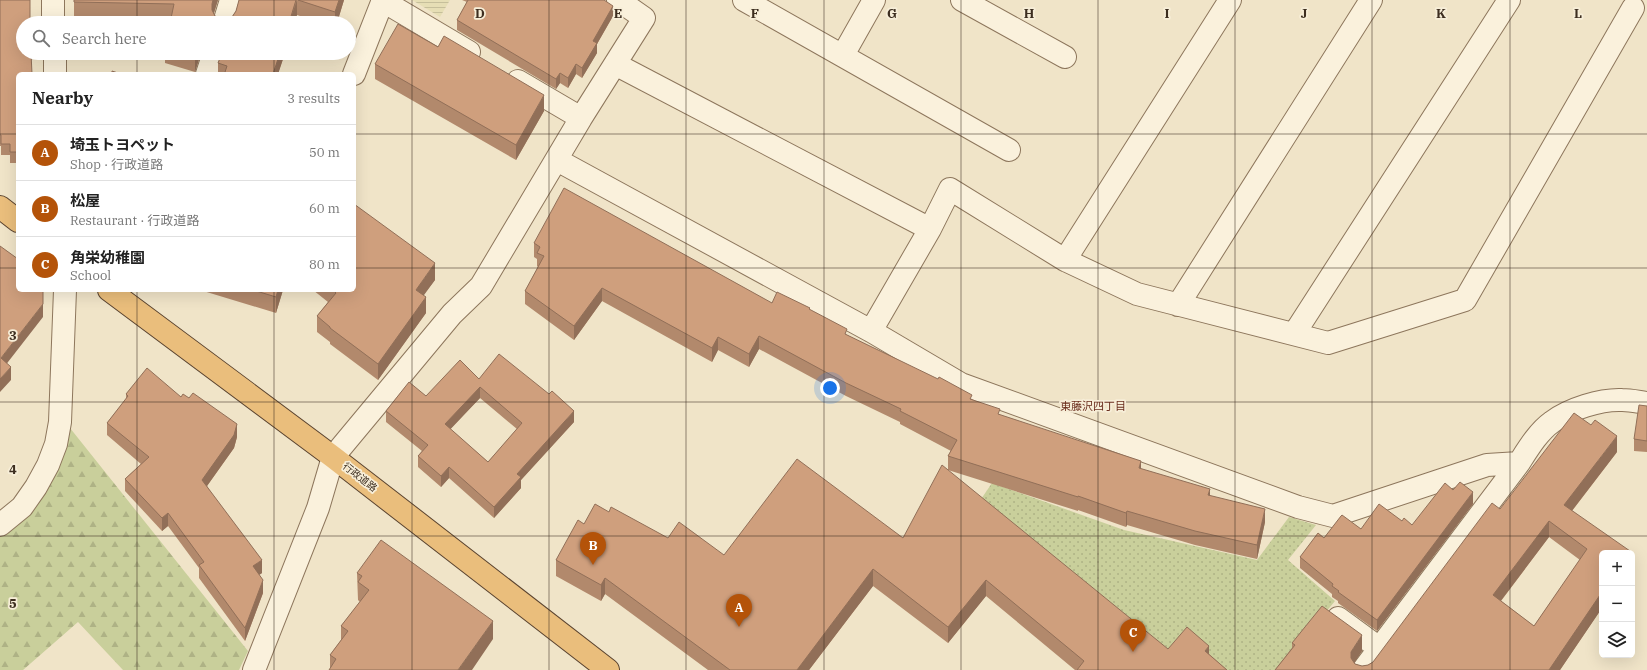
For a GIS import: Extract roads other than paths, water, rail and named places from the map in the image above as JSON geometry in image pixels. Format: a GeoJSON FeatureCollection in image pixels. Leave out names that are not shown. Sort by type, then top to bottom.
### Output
{"type":"FeatureCollection","features":[{"type":"Feature","properties":{"kind":"highway"},"geometry":{"type":"LineString","coordinates":[[0,207],[16,219]]}},
{"type":"Feature","properties":{"kind":"highway","name":"行政道路"},"geometry":{"type":"LineString","coordinates":[[112,292],[333,457],[608,670]]}},
{"type":"Feature","properties":{"kind":"street"},"geometry":{"type":"LineString","coordinates":[[53,0],[54,16]]}},
{"type":"Feature","properties":{"kind":"street"},"geometry":{"type":"LineString","coordinates":[[226,16],[231,0]]}},
{"type":"Feature","properties":{"kind":"street"},"geometry":{"type":"LineString","coordinates":[[254,670],[318,508],[333,457],[452,314],[482,286],[513,231],[581,118],[644,18],[618,0]]}},
{"type":"Feature","properties":{"kind":"street"},"geometry":{"type":"LineString","coordinates":[[744,0],[1009,150]]}},
{"type":"Feature","properties":{"kind":"street"},"geometry":{"type":"LineString","coordinates":[[843,55],[874,0]]}},
{"type":"Feature","properties":{"kind":"street"},"geometry":{"type":"LineString","coordinates":[[962,0],[1065,57]]}},
{"type":"Feature","properties":{"kind":"street"},"geometry":{"type":"LineString","coordinates":[[1065,260],[1230,0]]}},
{"type":"Feature","properties":{"kind":"street"},"geometry":{"type":"LineString","coordinates":[[1178,305],[1371,0]]}},
{"type":"Feature","properties":{"kind":"street"},"geometry":{"type":"LineString","coordinates":[[1294,334],[1509,0]]}},
{"type":"Feature","properties":{"kind":"street"},"geometry":{"type":"LineString","coordinates":[[355,72],[383,1],[581,118]]}},
{"type":"Feature","properties":{"kind":"street"},"geometry":{"type":"LineString","coordinates":[[871,330],[930,229],[950,189],[1065,260],[1137,294],[1328,343],[1465,300],[1633,8]]}},
{"type":"Feature","properties":{"kind":"street"},"geometry":{"type":"LineString","coordinates":[[55,60],[55,72]]}},
{"type":"Feature","properties":{"kind":"street"},"geometry":{"type":"LineString","coordinates":[[208,72],[212,60]]}},
{"type":"Feature","properties":{"kind":"street"},"geometry":{"type":"LineString","coordinates":[[615,64],[930,229]]}},
{"type":"Feature","properties":{"kind":"street"},"geometry":{"type":"LineString","coordinates":[[556,160],[871,330],[962,384],[1298,507],[1333,516],[1487,465],[1519,463]]}},
{"type":"Feature","properties":{"kind":"street"},"geometry":{"type":"LineString","coordinates":[[0,524],[22,507],[36,487],[56,444],[60,422],[65,292]]}},
{"type":"Feature","properties":{"kind":"street"},"geometry":{"type":"LineString","coordinates":[[1363,670],[1539,435],[1552,422],[1572,411],[1593,404],[1621,400],[1647,403]]}},
{"type":"Feature","properties":{"kind":"street"},"geometry":{"type":"LineString","coordinates":[[1329,612],[1379,648]]}},
{"type":"Feature","properties":{"kind":"place","name":"松屋"},"geometry":{"type":"Point","coordinates":[593,565]}},
{"type":"Feature","properties":{"kind":"place","name":"埼玉トヨペット"},"geometry":{"type":"Point","coordinates":[739,627]}},
{"type":"Feature","properties":{"kind":"place","name":"角栄幼稚園"},"geometry":{"type":"Point","coordinates":[1133,652]}},
{"type":"Feature","properties":{"kind":"district","name":"東藤沢四丁目"},"geometry":{"type":"Point","coordinates":[1093,406]}}]}
